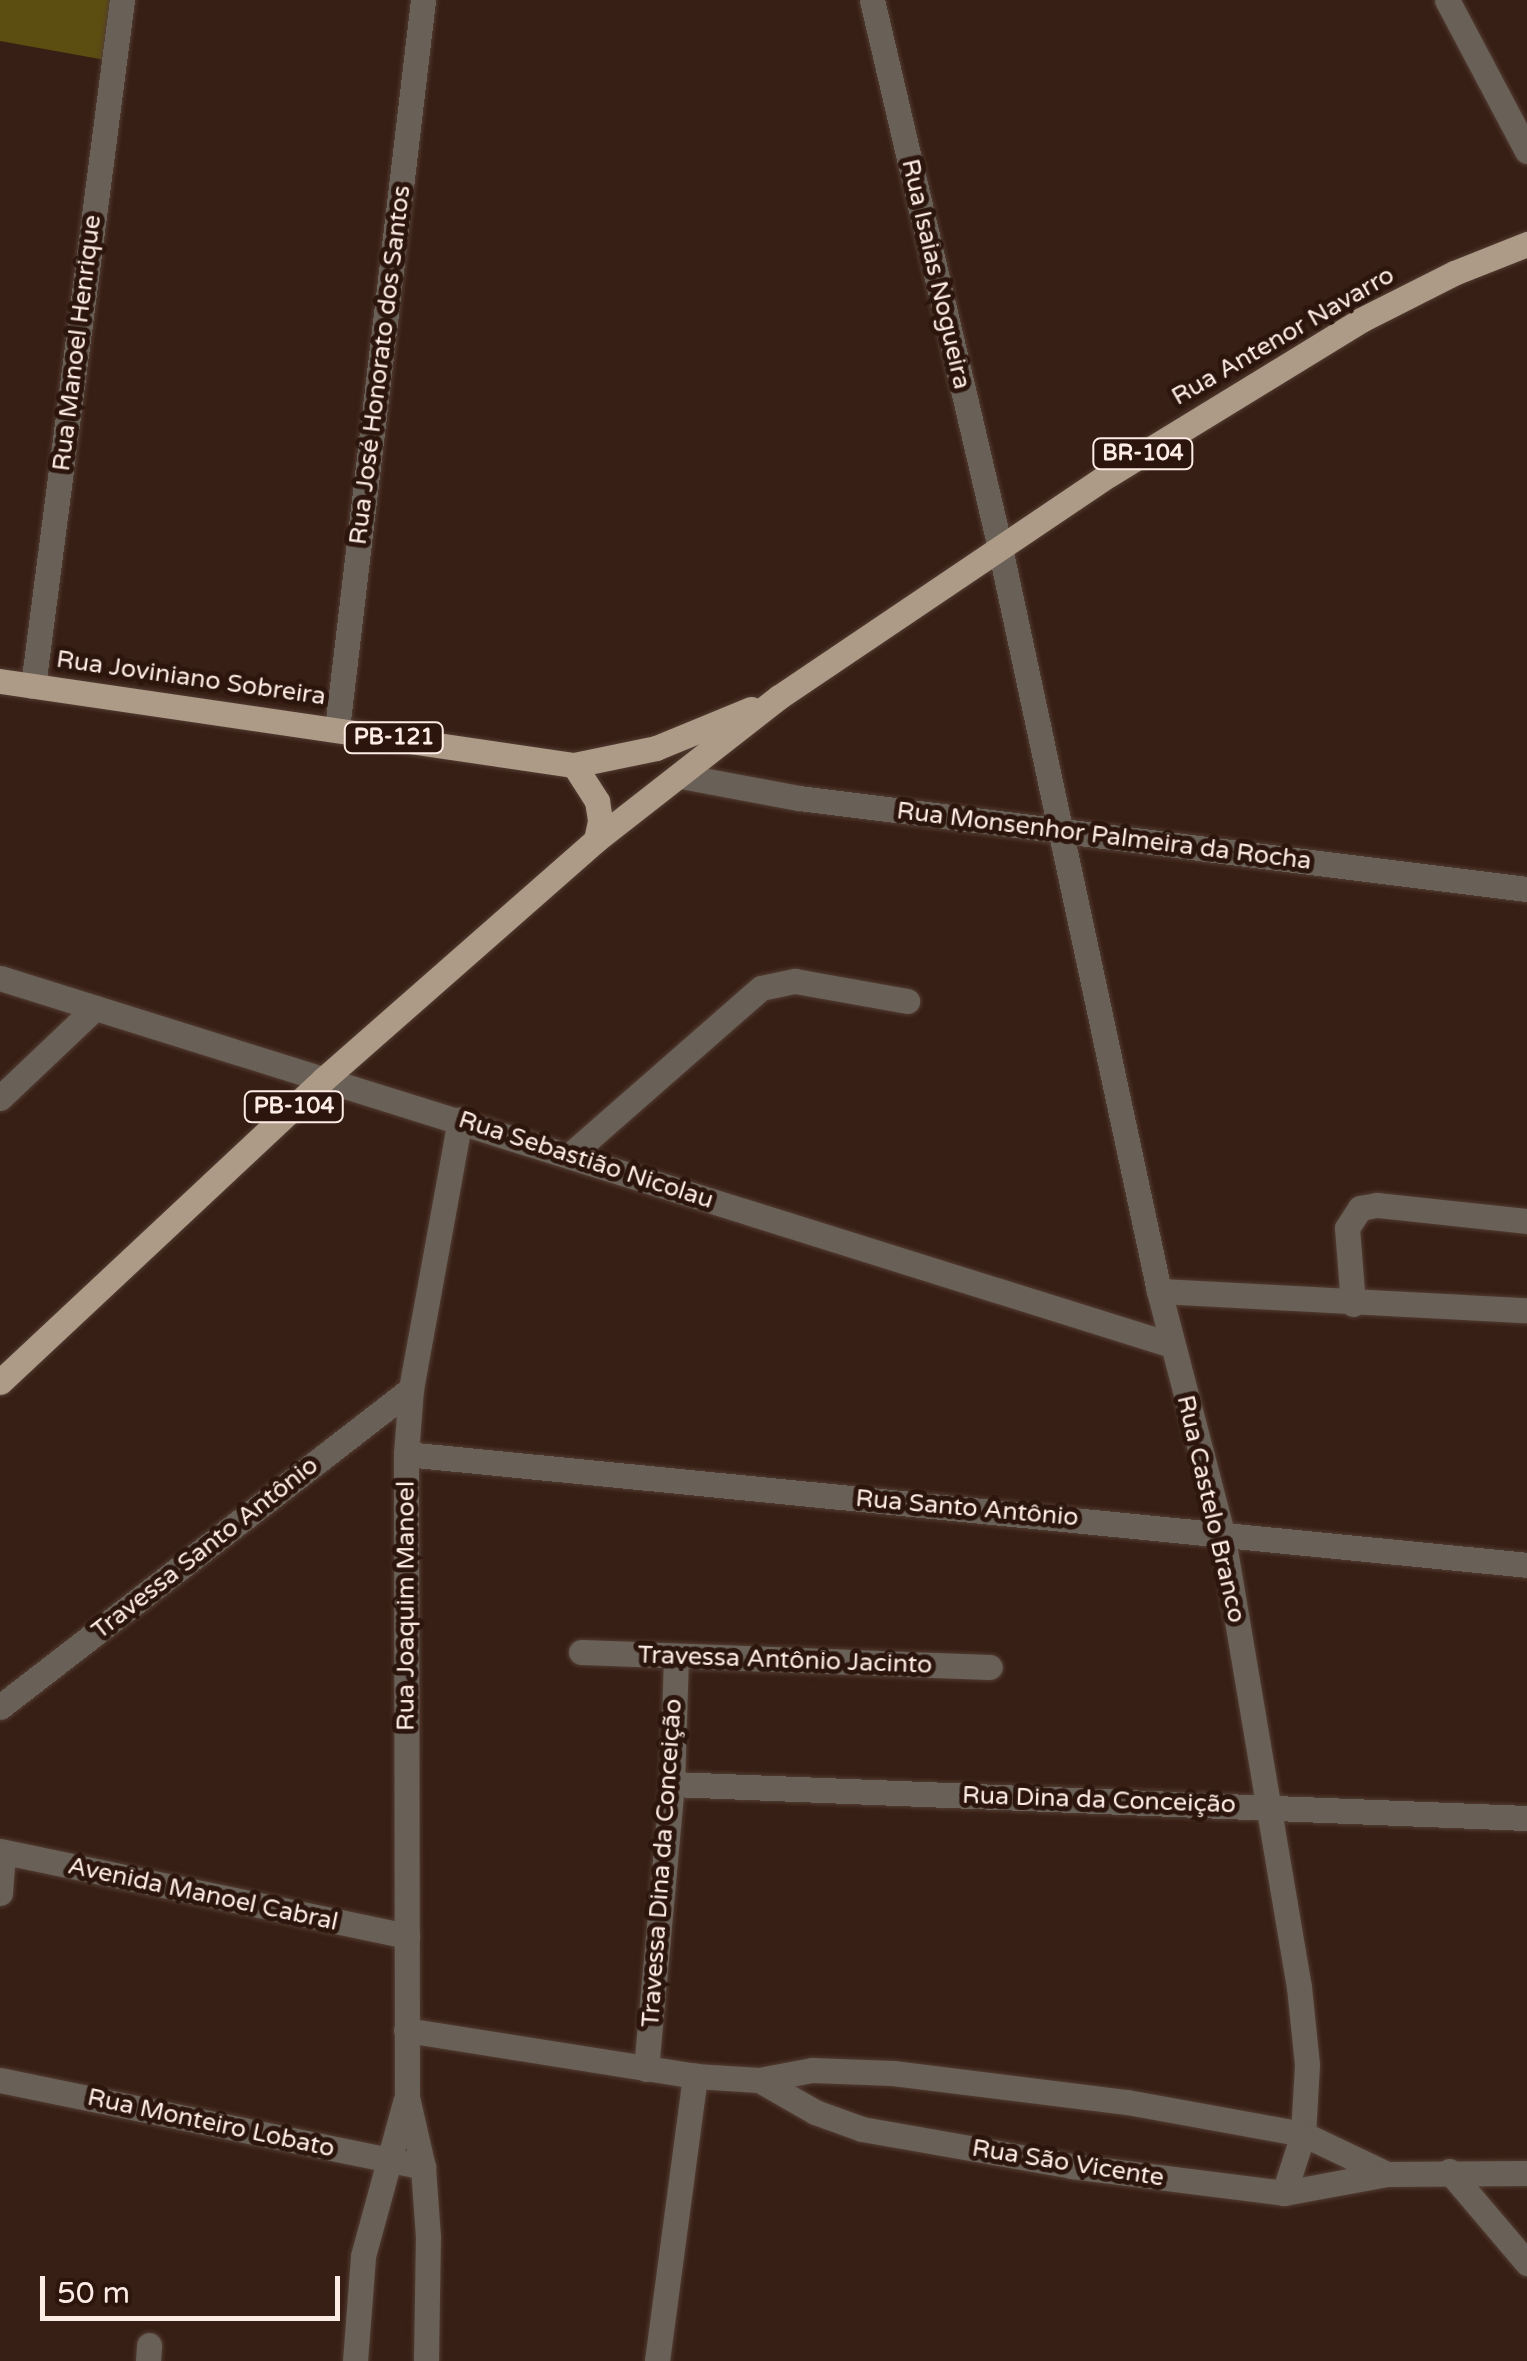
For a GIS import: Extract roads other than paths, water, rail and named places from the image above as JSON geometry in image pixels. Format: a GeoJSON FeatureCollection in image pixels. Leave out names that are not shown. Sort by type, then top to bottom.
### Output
{"type":"FeatureCollection","features":[{"type":"Feature","properties":{"kind":"main road","name":"Rua Antenor Navarro"},"geometry":{"type":"LineString","coordinates":[[779,698],[1110,474],[1361,320],[1454,274],[1527,244]]}},
{"type":"Feature","properties":{"kind":"main road","name":"Rua Joviniano Sobreira"},"geometry":{"type":"LineString","coordinates":[[0,680],[574,765],[656,748],[779,698]]}},
{"type":"Feature","properties":{"kind":"main road","name":"PB-104"},"geometry":{"type":"LineString","coordinates":[[0,1382],[324,1079],[596,840],[779,698]]}},
{"type":"Feature","properties":{"kind":"main road"},"geometry":{"type":"LineString","coordinates":[[574,765],[597,800],[600,820],[596,840]]}},
{"type":"Feature","properties":{"kind":"street","name":"Rua Manoel Henrique"},"geometry":{"type":"LineString","coordinates":[[32,686],[122,0]]}},
{"type":"Feature","properties":{"kind":"street","name":"Rua José Honorato dos Santos"},"geometry":{"type":"LineString","coordinates":[[336,729],[423,0]]}},
{"type":"Feature","properties":{"kind":"street","name":"Rua Isaias Nogueira"},"geometry":{"type":"LineString","coordinates":[[872,0],[1000,548],[1061,830]]}},
{"type":"Feature","properties":{"kind":"street"},"geometry":{"type":"LineString","coordinates":[[1447,0],[1527,151]]}},
{"type":"Feature","properties":{"kind":"street","name":"Rua Monsenhor Palmeira da Rocha"},"geometry":{"type":"LineString","coordinates":[[681,776],[800,798],[1527,889]]}},
{"type":"Feature","properties":{"kind":"street","name":"Rua Castelo Branco"},"geometry":{"type":"LineString","coordinates":[[1061,830],[1159,1291],[1222,1532],[1270,1806],[1307,2065],[1303,2134],[1284,2193]]}},
{"type":"Feature","properties":{"kind":"street","name":"Rua Sebastião Nicolau"},"geometry":{"type":"LineString","coordinates":[[0,978],[1172,1345]]}},
{"type":"Feature","properties":{"kind":"street"},"geometry":{"type":"LineString","coordinates":[[569,1156],[762,988],[796,981],[907,1001]]}},
{"type":"Feature","properties":{"kind":"street"},"geometry":{"type":"LineString","coordinates":[[0,1098],[95,1008]]}},
{"type":"Feature","properties":{"kind":"street","name":"Rua Joaquim Manoel"},"geometry":{"type":"LineString","coordinates":[[426,2361],[430,2280],[422,2167],[406,2097],[406,1454],[411,1389],[460,1120]]}},
{"type":"Feature","properties":{"kind":"street"},"geometry":{"type":"LineString","coordinates":[[1353,1304],[1347,1228],[1360,1208],[1378,1205],[1527,1221]]}},
{"type":"Feature","properties":{"kind":"street"},"geometry":{"type":"LineString","coordinates":[[1159,1291],[1527,1310]]}},
{"type":"Feature","properties":{"kind":"street","name":"Travessa Santo Antônio"},"geometry":{"type":"LineString","coordinates":[[0,1707],[411,1389]]}},
{"type":"Feature","properties":{"kind":"street","name":"Rua Santo Antônio"},"geometry":{"type":"LineString","coordinates":[[406,1454],[1527,1565]]}},
{"type":"Feature","properties":{"kind":"street","name":"Travessa Antônio Jacinto"},"geometry":{"type":"LineString","coordinates":[[580,1652],[990,1666]]}},
{"type":"Feature","properties":{"kind":"street","name":"Travessa Dina da Conceição"},"geometry":{"type":"LineString","coordinates":[[646,2068],[672,1784],[676,1657]]}},
{"type":"Feature","properties":{"kind":"street","name":"Rua Dina da Conceição"},"geometry":{"type":"LineString","coordinates":[[672,1784],[1527,1818]]}},
{"type":"Feature","properties":{"kind":"street"},"geometry":{"type":"LineString","coordinates":[[0,1893],[2,1852]]}},
{"type":"Feature","properties":{"kind":"street","name":"Avenida Manoel Cabral"},"geometry":{"type":"LineString","coordinates":[[2,1852],[407,1936]]}},
{"type":"Feature","properties":{"kind":"street","name":"Rua São Vicente"},"geometry":{"type":"LineString","coordinates":[[406,2030],[695,2076],[759,2080],[812,2070],[893,2073],[1127,2102],[1303,2134],[1387,2174]]}},
{"type":"Feature","properties":{"kind":"street"},"geometry":{"type":"LineString","coordinates":[[657,2361],[695,2076]]}},
{"type":"Feature","properties":{"kind":"street","name":"Rua Monteiro Lobato"},"geometry":{"type":"LineString","coordinates":[[0,2080],[422,2167]]}},
{"type":"Feature","properties":{"kind":"street","name":"Rua São Vicente"},"geometry":{"type":"LineString","coordinates":[[759,2080],[815,2112],[862,2129],[1071,2166],[1284,2193],[1387,2174],[1449,2170],[1527,2173]]}},
{"type":"Feature","properties":{"kind":"street","name":"Rua Joaquim Manoel"},"geometry":{"type":"LineString","coordinates":[[355,2361],[363,2256],[406,2097]]}},
{"type":"Feature","properties":{"kind":"street"},"geometry":{"type":"LineString","coordinates":[[1449,2170],[1527,2262]]}}]}
